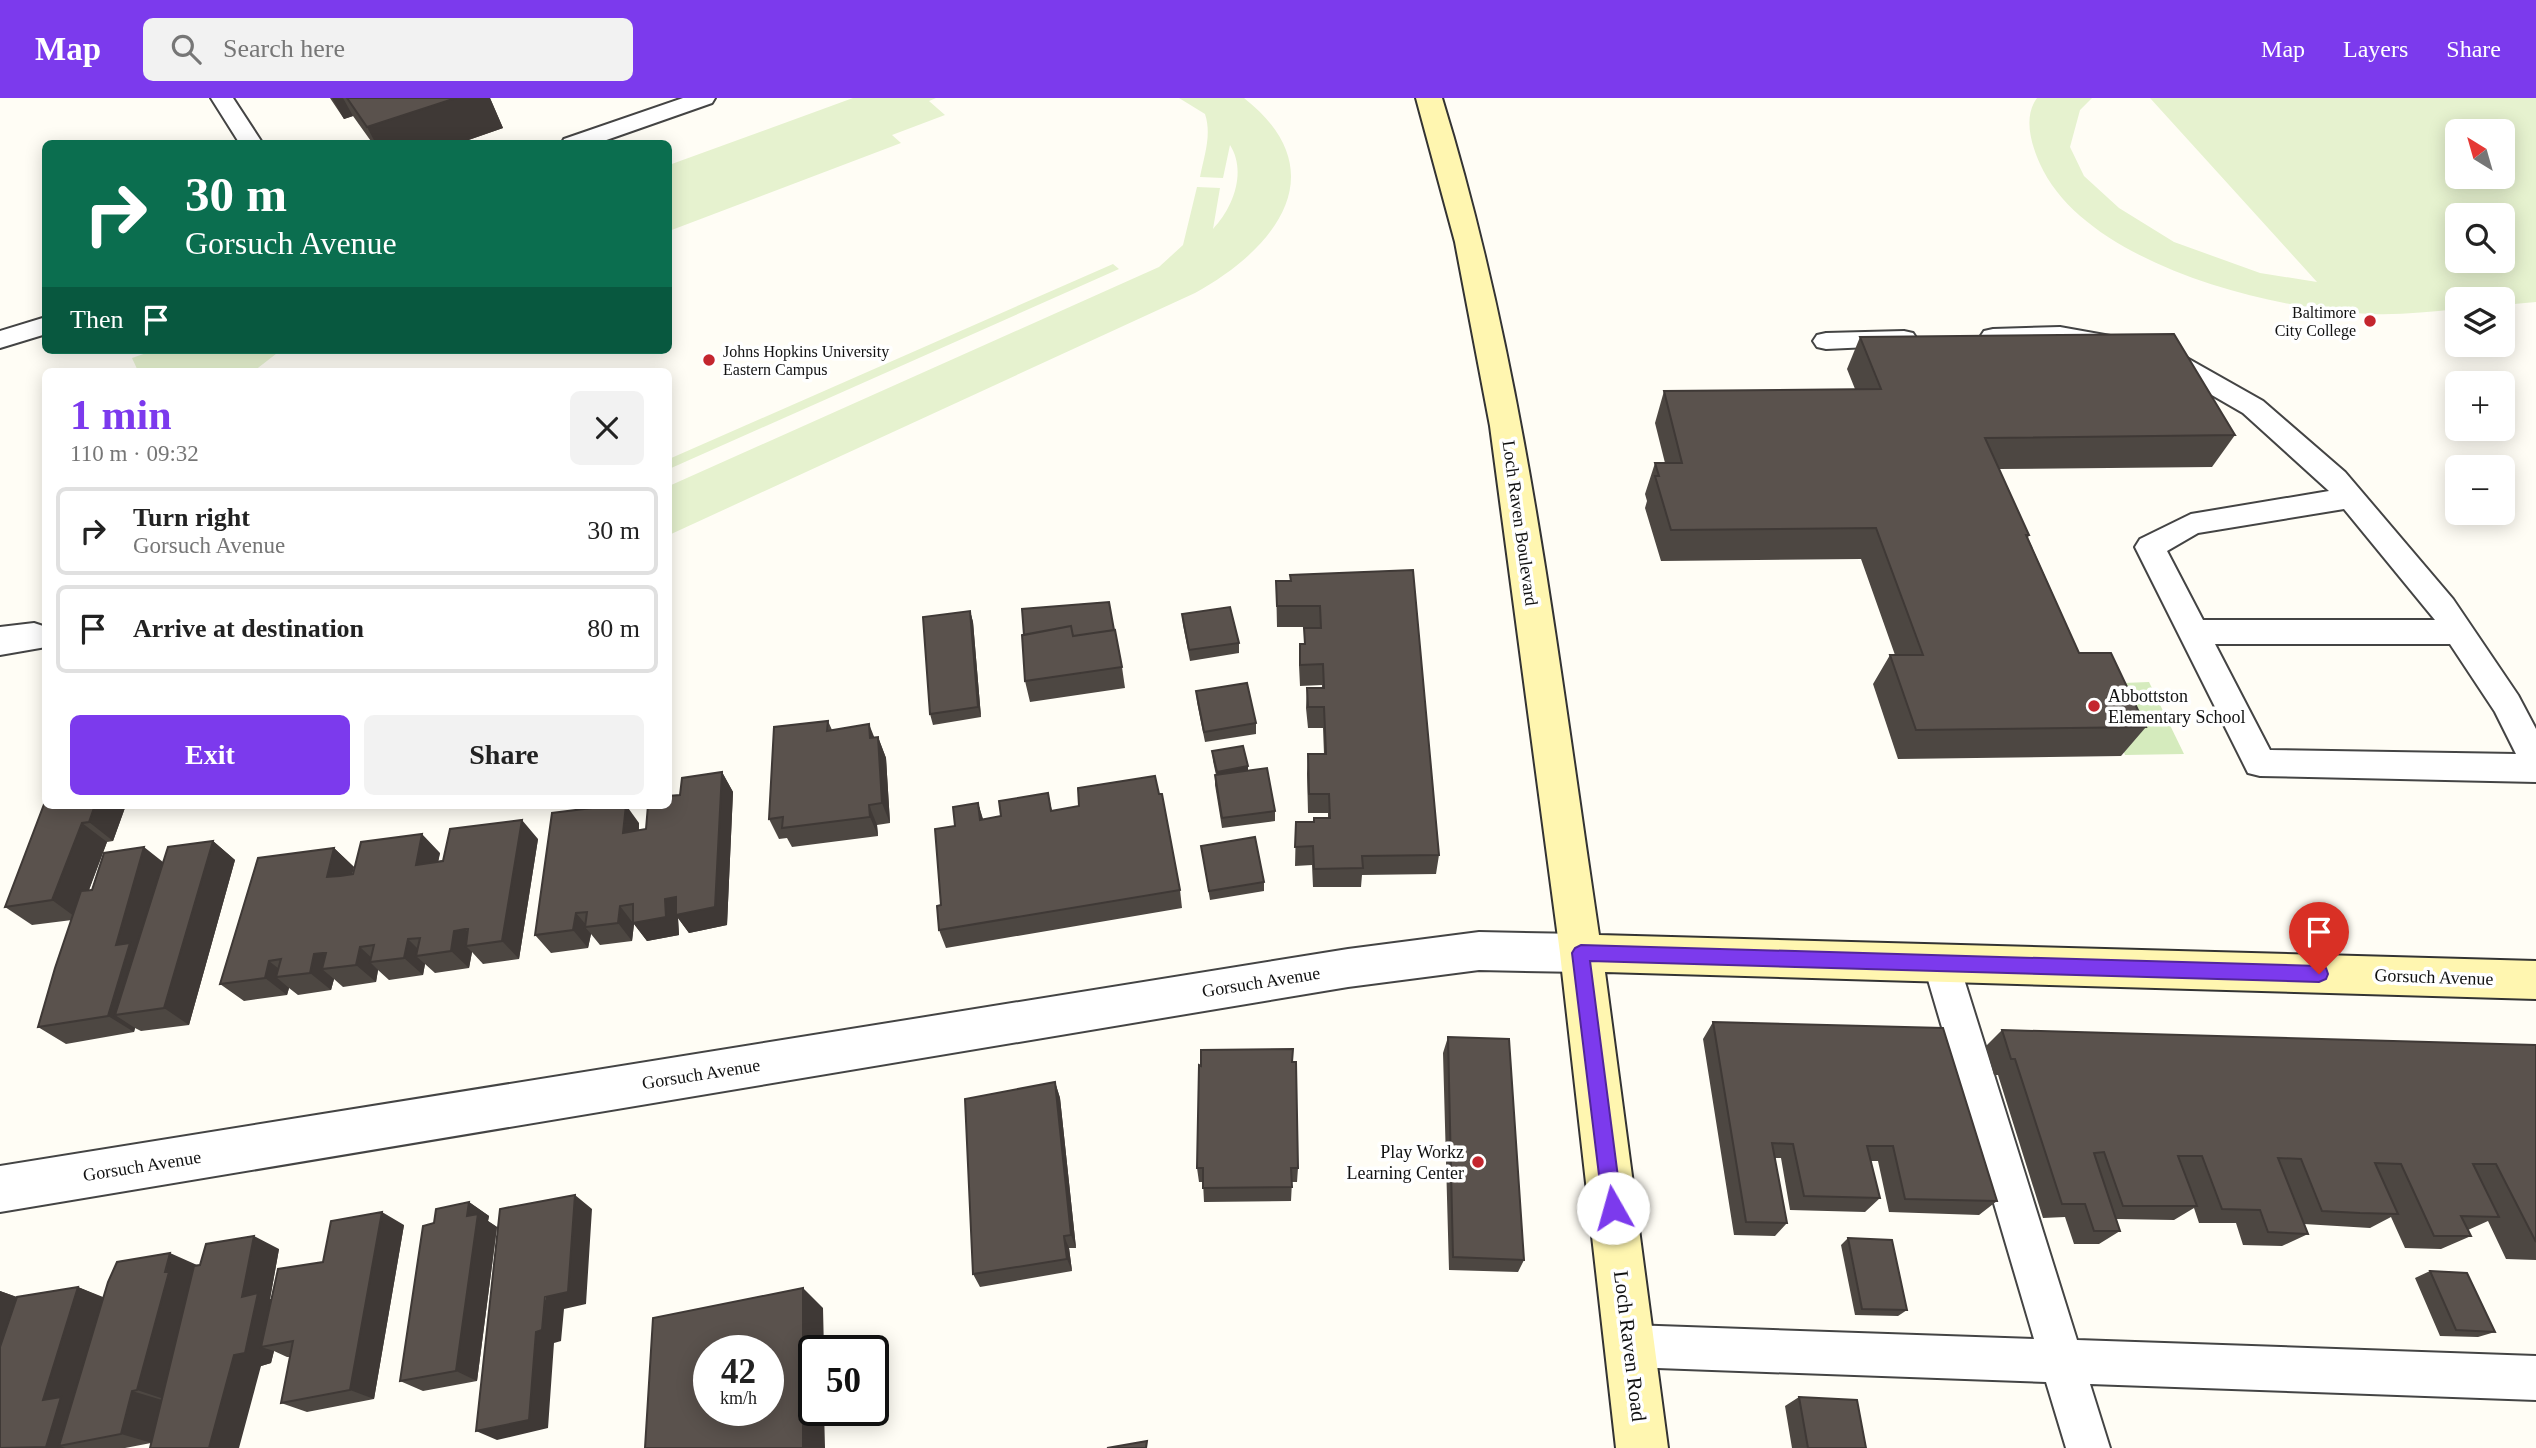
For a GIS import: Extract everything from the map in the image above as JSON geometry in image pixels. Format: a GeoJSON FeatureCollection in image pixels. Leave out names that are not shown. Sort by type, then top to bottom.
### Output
{"type":"FeatureCollection","features":[{"type":"Feature","properties":{"kind":"main road","name":"Loch Raven Boulevard"},"geometry":{"type":"LineString","coordinates":[[1429,98],[1469,242],[1506,426],[1581,953]]}},
{"type":"Feature","properties":{"kind":"main road","name":"Gorsuch Avenue"},"geometry":{"type":"LineString","coordinates":[[1581,953],[2536,980]]}},
{"type":"Feature","properties":{"kind":"main road","name":"Loch Raven Road"},"geometry":{"type":"LineString","coordinates":[[1581,953],[1642,1448]]}},
{"type":"Feature","properties":{"kind":"street","name":"Gorsuch Avenue"},"geometry":{"type":"LineString","coordinates":[[0,1189],[1348,968],[1479,951],[1581,953]]}},
{"type":"Feature","properties":{"kind":"lane"},"geometry":{"type":"LineString","coordinates":[[222,98],[249,140]]}},
{"type":"Feature","properties":{"kind":"lane"},"geometry":{"type":"LineString","coordinates":[[583,140],[704,98]]}},
{"type":"Feature","properties":{"kind":"lane"},"geometry":{"type":"LineString","coordinates":[[0,340],[42,325]]}},
{"type":"Feature","properties":{"kind":"lane"},"geometry":{"type":"LineString","coordinates":[[1826,341],[2060,335],[2157,352],[2253,407],[2335,479],[2442,607],[2507,704],[2536,761]]}},
{"type":"Feature","properties":{"kind":"lane"},"geometry":{"type":"LineString","coordinates":[[2351,498],[2191,524],[2150,547],[2260,762],[2536,768]]}},
{"type":"Feature","properties":{"kind":"lane"},"geometry":{"type":"LineString","coordinates":[[2192,632],[2459,632]]}},
{"type":"Feature","properties":{"kind":"lane"},"geometry":{"type":"LineString","coordinates":[[1941,963],[2088,1448]]}},
{"type":"Feature","properties":{"kind":"lane"},"geometry":{"type":"LineString","coordinates":[[1630,1346],[2062,1359],[2536,1378]]}},
{"type":"Feature","properties":{"kind":"green space"},"geometry":{"type":"Polygon","coordinates":[[[853,98],[936,98],[929,101],[945,115],[892,135],[901,143],[672,230],[672,164],[853,98]]]}},
{"type":"Feature","properties":{"kind":"green space"},"geometry":{"type":"Polygon","coordinates":[[[1179,98],[1244,98],[1272,126],[1287,154],[1291,181],[1285,207],[1270,231],[1250,254],[1224,275],[1195,293],[672,534],[672,485],[1159,267],[1183,245],[1197,187],[1220,188],[1213,229],[1232,200],[1237,167],[1230,145],[1223,178],[1200,177],[1208,138],[1205,114],[1179,98]]]}},
{"type":"Feature","properties":{"kind":"green space"},"geometry":{"type":"Polygon","coordinates":[[[2037,98],[2092,98],[2080,110],[2070,147],[2084,176],[2119,208],[2174,242],[2260,273],[2317,282],[2150,98],[2536,98],[2536,302],[2515,304],[2515,287],[2445,287],[2445,310],[2404,314],[2331,311],[2234,291],[2185,275],[2138,254],[2097,229],[2063,199],[2040,164],[2030,131],[2030,114],[2037,98]]]}},
{"type":"Feature","properties":{"kind":"green space"},"geometry":{"type":"Polygon","coordinates":[[[1113,264],[1119,269],[672,468],[672,458],[1113,264]]]}},
{"type":"Feature","properties":{"kind":"green space"},"geometry":{"type":"Polygon","coordinates":[[[144,354],[276,354],[258,368],[137,368],[132,358],[144,354]]]}},
{"type":"Feature","properties":{"kind":"green space"},"geometry":{"type":"Polygon","coordinates":[[[2149,682],[2184,754],[2125,755],[2097,684],[2149,682]]]}},
{"type":"Feature","properties":{"kind":"building"},"geometry":{"type":"Polygon","coordinates":[[[347,98],[456,98],[367,127],[347,98]]]}},
{"type":"Feature","properties":{"kind":"building"},"geometry":{"type":"Polygon","coordinates":[[[2174,334],[2235,435],[1985,438],[2079,653],[2111,653],[2146,727],[1916,730],[1890,655],[1923,655],[1876,528],[1671,530],[1655,476],[1659,476],[1655,463],[1682,463],[1664,391],[1881,389],[1860,337],[2174,334]]]}},
{"type":"Feature","properties":{"kind":"building"},"geometry":{"type":"Polygon","coordinates":[[[1413,570],[1439,855],[1362,856],[1363,868],[1314,869],[1313,846],[1295,847],[1296,822],[1314,822],[1314,818],[1330,818],[1329,794],[1309,794],[1308,754],[1326,754],[1324,707],[1308,707],[1307,688],[1324,688],[1323,664],[1300,665],[1300,644],[1305,644],[1304,628],[1321,628],[1320,606],[1277,606],[1276,581],[1291,581],[1290,575],[1413,570]]]}},
{"type":"Feature","properties":{"kind":"building"},"geometry":{"type":"Polygon","coordinates":[[[1109,602],[1114,630],[1073,636],[1071,626],[1024,635],[1022,609],[1109,602]]]}},
{"type":"Feature","properties":{"kind":"building"},"geometry":{"type":"Polygon","coordinates":[[[1230,607],[1239,643],[1189,650],[1182,614],[1230,607]]]}},
{"type":"Feature","properties":{"kind":"building"},"geometry":{"type":"Polygon","coordinates":[[[970,611],[978,707],[930,714],[923,617],[970,611]]]}},
{"type":"Feature","properties":{"kind":"building"},"geometry":{"type":"Polygon","coordinates":[[[1071,626],[1073,636],[1115,630],[1122,667],[1025,681],[1022,635],[1071,626]]]}},
{"type":"Feature","properties":{"kind":"building"},"geometry":{"type":"Polygon","coordinates":[[[1247,683],[1256,723],[1204,732],[1196,691],[1247,683]]]}},
{"type":"Feature","properties":{"kind":"building"},"geometry":{"type":"Polygon","coordinates":[[[828,721],[827,731],[869,724],[870,738],[878,737],[882,803],[869,805],[870,817],[782,828],[783,817],[769,819],[774,727],[828,721]]]}},
{"type":"Feature","properties":{"kind":"building"},"geometry":{"type":"Polygon","coordinates":[[[1243,746],[1248,766],[1217,772],[1212,751],[1243,746]]]}},
{"type":"Feature","properties":{"kind":"building"},"geometry":{"type":"Polygon","coordinates":[[[1267,768],[1275,811],[1222,818],[1215,775],[1267,768]]]}},
{"type":"Feature","properties":{"kind":"building"},"geometry":{"type":"Polygon","coordinates":[[[722,772],[715,907],[676,915],[676,897],[665,899],[666,917],[633,923],[633,904],[620,906],[618,923],[585,927],[587,912],[576,913],[573,930],[535,935],[552,813],[584,809],[626,809],[623,833],[646,829],[648,809],[672,809],[672,796],[680,795],[682,778],[722,772]]]}},
{"type":"Feature","properties":{"kind":"building"},"geometry":{"type":"Polygon","coordinates":[[[1155,776],[1159,794],[1162,794],[1180,890],[939,930],[937,906],[941,905],[935,829],[955,826],[953,807],[978,803],[980,820],[1001,816],[999,801],[1048,793],[1051,811],[1079,806],[1078,788],[1155,776]]]}},
{"type":"Feature","properties":{"kind":"building"},"geometry":{"type":"Polygon","coordinates":[[[42,809],[94,809],[89,822],[82,823],[52,900],[5,907],[42,809]]]}},
{"type":"Feature","properties":{"kind":"building"},"geometry":{"type":"Polygon","coordinates":[[[522,820],[502,941],[466,946],[468,929],[465,929],[454,931],[451,951],[416,956],[420,938],[408,939],[404,958],[370,962],[374,945],[360,947],[356,965],[322,969],[326,953],[314,954],[310,973],[276,977],[281,959],[269,961],[265,978],[220,984],[258,858],[334,848],[327,877],[340,876],[353,874],[361,842],[422,834],[416,865],[443,861],[450,829],[522,820]]]}},
{"type":"Feature","properties":{"kind":"building"},"geometry":{"type":"Polygon","coordinates":[[[1255,837],[1264,882],[1209,891],[1201,846],[1255,837]]]}},
{"type":"Feature","properties":{"kind":"building"},"geometry":{"type":"Polygon","coordinates":[[[213,841],[164,1008],[115,1015],[168,847],[213,841]]]}},
{"type":"Feature","properties":{"kind":"building"},"geometry":{"type":"Polygon","coordinates":[[[144,847],[116,945],[130,943],[108,1016],[38,1027],[81,891],[92,890],[104,853],[144,847]]]}},
{"type":"Feature","properties":{"kind":"building"},"geometry":{"type":"Polygon","coordinates":[[[1713,1022],[1943,1028],[1997,1201],[1905,1199],[1893,1146],[1867,1146],[1880,1198],[1804,1196],[1793,1144],[1772,1143],[1787,1223],[1746,1222],[1713,1022]]]}},
{"type":"Feature","properties":{"kind":"building"},"geometry":{"type":"Polygon","coordinates":[[[2002,1030],[2536,1045],[2536,1242],[2496,1164],[2473,1164],[2499,1217],[2461,1216],[2471,1236],[2434,1236],[2401,1164],[2375,1163],[2398,1214],[2360,1213],[2322,1211],[2301,1159],[2278,1158],[2308,1234],[2268,1232],[2260,1210],[2222,1209],[2202,1156],[2178,1156],[2197,1206],[2123,1206],[2104,1152],[2094,1153],[2120,1231],[2094,1231],[2085,1204],[2062,1204],[2015,1059],[2011,1059],[2002,1030]]]}},
{"type":"Feature","properties":{"kind":"building","name":"Play Workz Learning Center"},"geometry":{"type":"Polygon","coordinates":[[[1448,1037],[1509,1039],[1524,1260],[1453,1257],[1448,1037]]]}},
{"type":"Feature","properties":{"kind":"building"},"geometry":{"type":"Polygon","coordinates":[[[1293,1049],[1292,1062],[1296,1062],[1298,1168],[1291,1168],[1292,1187],[1203,1188],[1203,1168],[1197,1168],[1201,1050],[1293,1049]]]}},
{"type":"Feature","properties":{"kind":"building"},"geometry":{"type":"Polygon","coordinates":[[[1055,1082],[1071,1235],[1064,1236],[1067,1259],[973,1274],[965,1099],[1055,1082]]]}},
{"type":"Feature","properties":{"kind":"building"},"geometry":{"type":"Polygon","coordinates":[[[575,1195],[568,1292],[545,1297],[542,1330],[536,1332],[529,1420],[476,1431],[500,1209],[575,1195]]]}},
{"type":"Feature","properties":{"kind":"building"},"geometry":{"type":"Polygon","coordinates":[[[469,1202],[467,1216],[478,1214],[456,1371],[400,1381],[423,1226],[434,1223],[436,1209],[469,1202]]]}},
{"type":"Feature","properties":{"kind":"building"},"geometry":{"type":"Polygon","coordinates":[[[382,1212],[350,1390],[281,1403],[293,1341],[261,1347],[278,1269],[323,1262],[331,1221],[382,1212]]]}},
{"type":"Feature","properties":{"kind":"building"},"geometry":{"type":"Polygon","coordinates":[[[254,1236],[242,1297],[258,1293],[245,1353],[234,1355],[209,1448],[150,1448],[194,1266],[200,1265],[206,1244],[254,1236]]]}},
{"type":"Feature","properties":{"kind":"building"},"geometry":{"type":"Polygon","coordinates":[[[1848,1238],[1892,1240],[1907,1310],[1862,1309],[1848,1238]]]}},
{"type":"Feature","properties":{"kind":"building"},"geometry":{"type":"Polygon","coordinates":[[[170,1253],[165,1272],[169,1272],[137,1390],[132,1391],[121,1434],[59,1446],[108,1282],[117,1262],[170,1253]]]}},
{"type":"Feature","properties":{"kind":"building"},"geometry":{"type":"Polygon","coordinates":[[[2430,1271],[2467,1273],[2495,1332],[2456,1330],[2430,1271]]]}},
{"type":"Feature","properties":{"kind":"building"},"geometry":{"type":"Polygon","coordinates":[[[78,1287],[43,1400],[61,1397],[46,1447],[0,1448],[0,1347],[17,1297],[78,1287]]]}},
{"type":"Feature","properties":{"kind":"building"},"geometry":{"type":"Polygon","coordinates":[[[803,1288],[803,1335],[798,1335],[798,1426],[803,1426],[803,1448],[645,1448],[653,1318],[803,1288]]]}},
{"type":"Feature","properties":{"kind":"building"},"geometry":{"type":"Polygon","coordinates":[[[1799,1397],[1857,1400],[1866,1448],[1808,1448],[1799,1397]]]}},
{"type":"Feature","properties":{"kind":"building"},"geometry":{"type":"Polygon","coordinates":[[[1147,1441],[1146,1448],[1107,1448],[1147,1441]]]}},
{"type":"Feature","properties":{"kind":"place","name":"Baltimore City College"},"geometry":{"type":"Point","coordinates":[2370,321]}},
{"type":"Feature","properties":{"kind":"place","name":"Johns Hopkins University Eastern Campus"},"geometry":{"type":"Point","coordinates":[709,360]}},
{"type":"Feature","properties":{"kind":"place","name":"Abbottston Elementary School"},"geometry":{"type":"Point","coordinates":[2094,706]}},
{"type":"Feature","properties":{"kind":"place","name":"Play Workz Learning Center"},"geometry":{"type":"Point","coordinates":[1478,1162]}},
{"type":"Feature","properties":{"kind":"route"},"geometry":{"type":"LineString","coordinates":[[1613,1208],[1581,953],[2319,974]]}}]}
